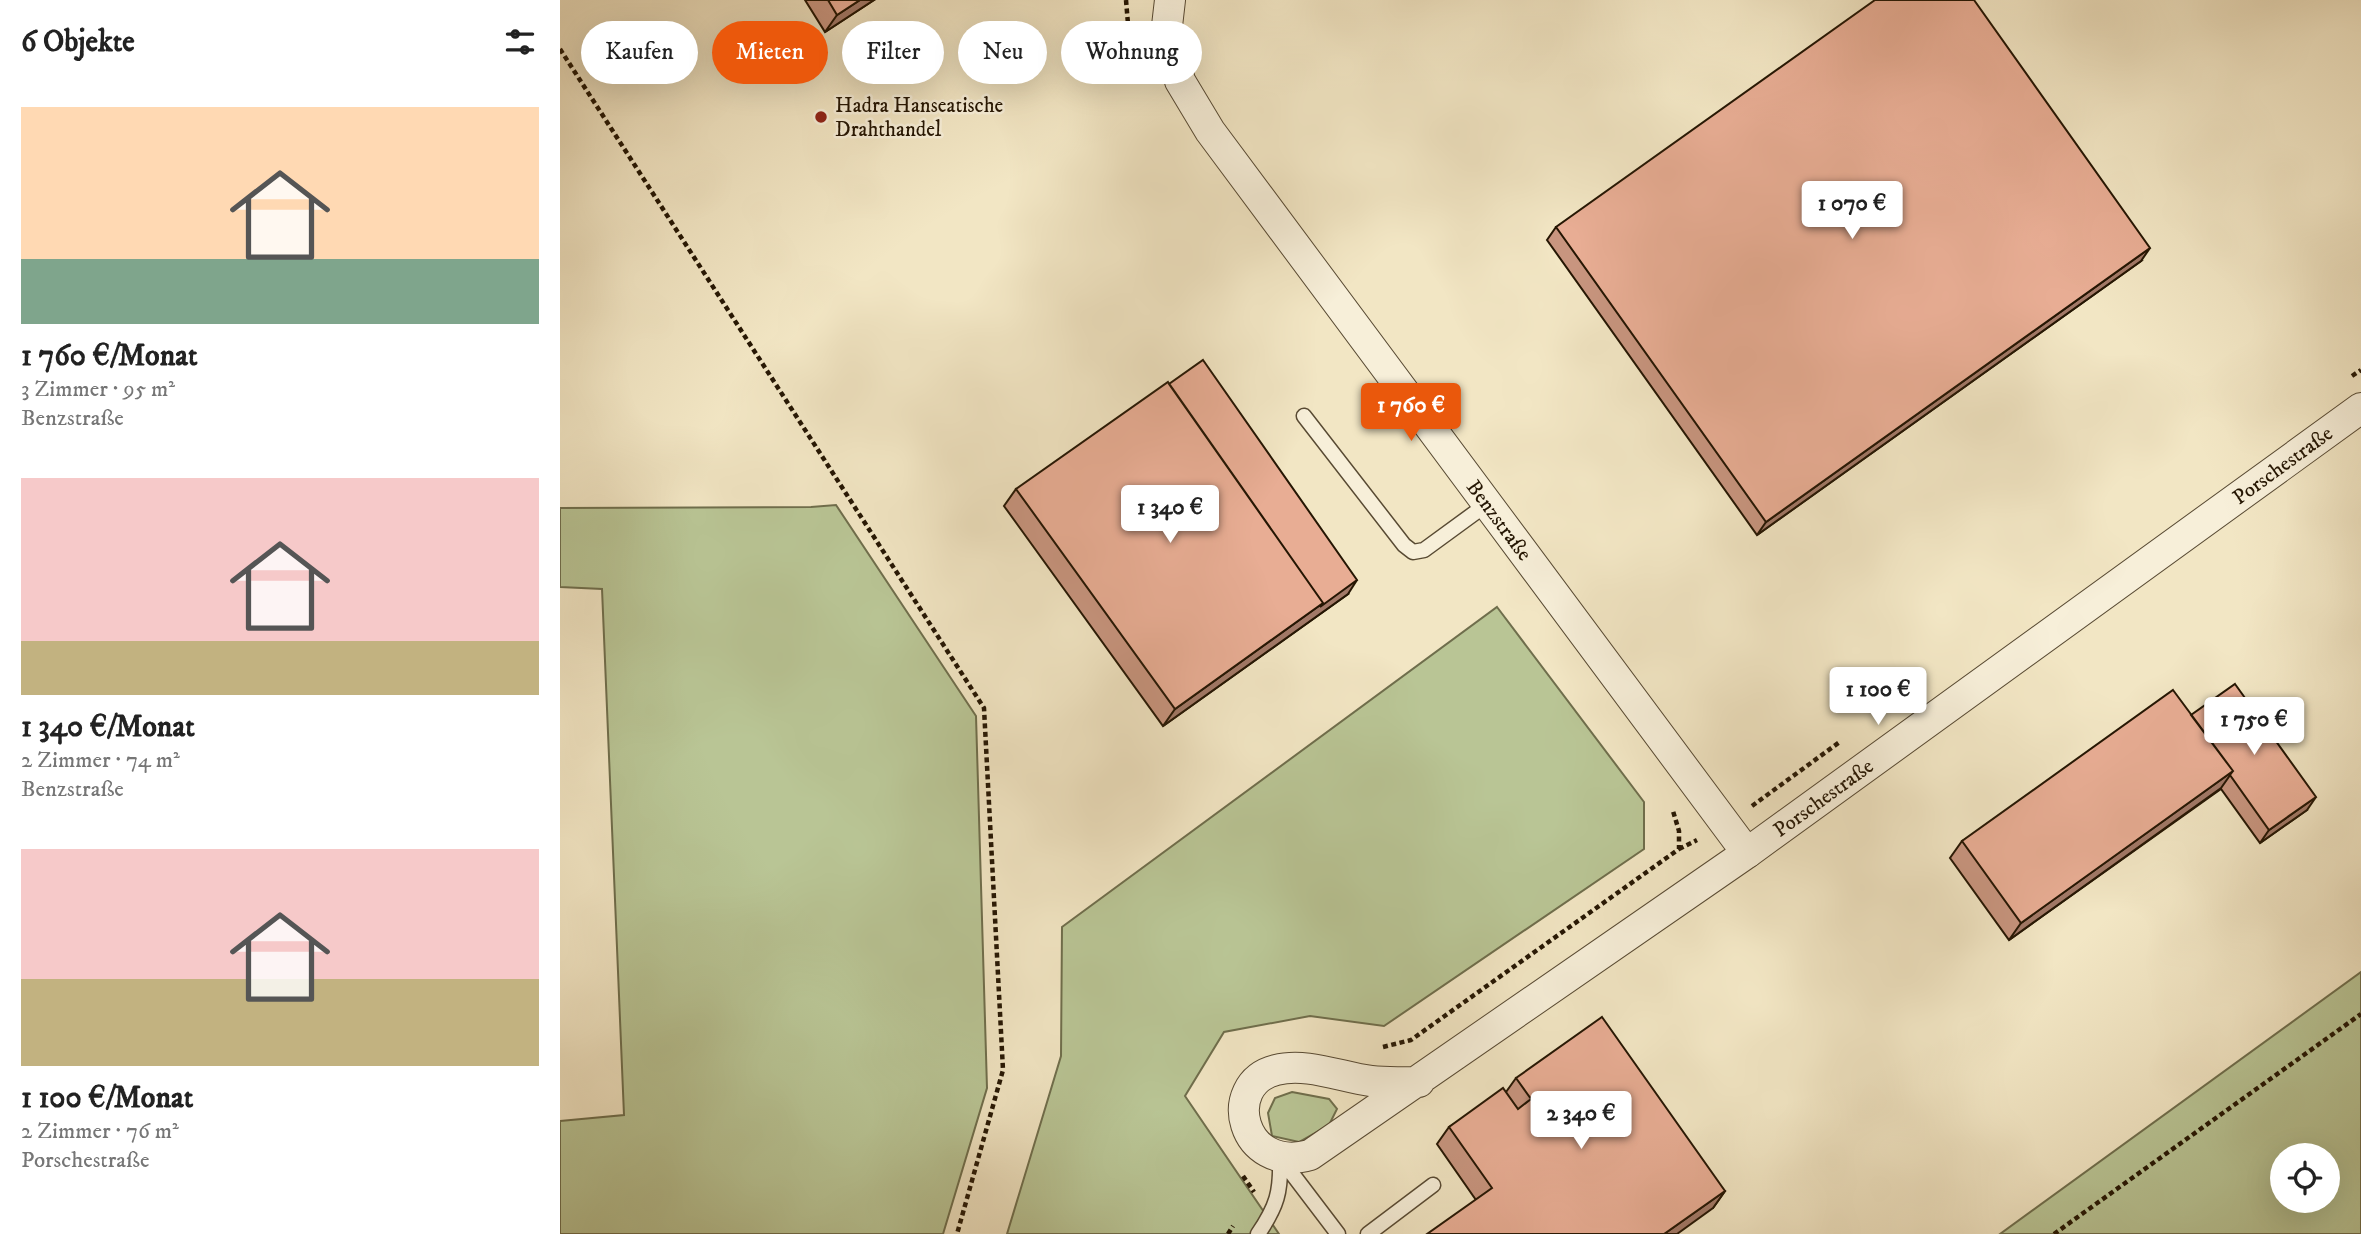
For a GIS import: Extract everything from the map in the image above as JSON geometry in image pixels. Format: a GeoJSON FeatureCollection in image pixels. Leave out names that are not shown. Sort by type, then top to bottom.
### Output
{"type":"FeatureCollection","features":[{"type":"Feature","properties":{"kind":"street","name":"Benzstraße"},"geometry":{"type":"LineString","coordinates":[[1170,0],[1167,26],[1180,81],[1210,131],[1747,853]]}},
{"type":"Feature","properties":{"kind":"street","name":"Porschestraße"},"geometry":{"type":"LineString","coordinates":[[1280,1157],[1310,1156],[1419,1082],[1747,853],[2361,408]]}},
{"type":"Feature","properties":{"kind":"street"},"geometry":{"type":"LineString","coordinates":[[1280,1157],[1259,1146],[1248,1133],[1245,1124],[1245,1103],[1255,1084],[1264,1075],[1279,1069],[1306,1069],[1373,1081],[1419,1082]]}},
{"type":"Feature","properties":{"kind":"lane"},"geometry":{"type":"LineString","coordinates":[[1304,416],[1404,545],[1413,552],[1424,550],[1488,504]]}},
{"type":"Feature","properties":{"kind":"lane"},"geometry":{"type":"LineString","coordinates":[[1258,1234],[1271,1215],[1281,1186],[1280,1157]]}},
{"type":"Feature","properties":{"kind":"lane"},"geometry":{"type":"LineString","coordinates":[[1280,1157],[1338,1234]]}},
{"type":"Feature","properties":{"kind":"lane"},"geometry":{"type":"LineString","coordinates":[[1368,1234],[1433,1185]]}},
{"type":"Feature","properties":{"kind":"path"},"geometry":{"type":"LineString","coordinates":[[1126,0],[1128,21]]}},
{"type":"Feature","properties":{"kind":"path"},"geometry":{"type":"LineString","coordinates":[[560,49],[984,708],[1003,1070],[957,1234]]}},
{"type":"Feature","properties":{"kind":"path"},"geometry":{"type":"LineString","coordinates":[[1373,1047],[1393,1046],[1411,1040],[1679,849],[1679,831],[1670,801]]}},
{"type":"Feature","properties":{"kind":"path"},"geometry":{"type":"LineString","coordinates":[[2054,1234],[2361,1014]]}},
{"type":"Feature","properties":{"kind":"path"},"geometry":{"type":"LineString","coordinates":[[1241,1174],[1271,1215]]}},
{"type":"Feature","properties":{"kind":"green space"},"geometry":{"type":"Polygon","coordinates":[[[836,505],[976,716],[987,1088],[943,1234],[560,1234],[560,1121],[624,1115],[602,589],[560,587],[560,508],[836,505]]]}},
{"type":"Feature","properties":{"kind":"green space"},"geometry":{"type":"Polygon","coordinates":[[[1497,607],[1644,802],[1644,849],[1384,1026],[1310,1016],[1224,1032],[1185,1096],[1279,1234],[1007,1234],[1061,1056],[1062,927],[1497,607]]]}},
{"type":"Feature","properties":{"kind":"green space"},"geometry":{"type":"Polygon","coordinates":[[[2361,972],[2361,1234],[2000,1234],[2361,972]]]}},
{"type":"Feature","properties":{"kind":"green space"},"geometry":{"type":"Polygon","coordinates":[[[1292,1092],[1329,1099],[1337,1109],[1329,1125],[1299,1142],[1272,1136],[1268,1113],[1275,1098],[1292,1092]]]}},
{"type":"Feature","properties":{"kind":"building"},"geometry":{"type":"Polygon","coordinates":[[[828,0],[860,0],[837,15],[828,0]]]}},
{"type":"Feature","properties":{"kind":"building"},"geometry":{"type":"Polygon","coordinates":[[[1875,0],[1974,0],[2150,248],[1766,522],[1556,227],[1875,0]]]}},
{"type":"Feature","properties":{"kind":"building"},"geometry":{"type":"Polygon","coordinates":[[[1203,360],[1357,580],[1320,607],[1323,603],[1169,384],[1203,360]]]}},
{"type":"Feature","properties":{"kind":"building"},"geometry":{"type":"Polygon","coordinates":[[[1168,382],[1323,603],[1175,709],[1016,489],[1168,382]]]}},
{"type":"Feature","properties":{"kind":"building"},"geometry":{"type":"Polygon","coordinates":[[[2235,684],[2316,797],[2269,830],[2230,775],[2233,771],[2191,715],[2235,684]]]}},
{"type":"Feature","properties":{"kind":"building"},"geometry":{"type":"Polygon","coordinates":[[[2173,690],[2233,771],[2021,923],[1962,841],[2173,690]]]}},
{"type":"Feature","properties":{"kind":"building"},"geometry":{"type":"Polygon","coordinates":[[[1602,1017],[1725,1191],[1664,1234],[1427,1234],[1492,1188],[1449,1127],[1503,1088],[1518,1109],[1531,1099],[1516,1078],[1602,1017]]]}},
{"type":"Feature","properties":{"kind":"place","name":"Hadra Hanseatische Drahthandel"},"geometry":{"type":"Point","coordinates":[821,117]}}]}
